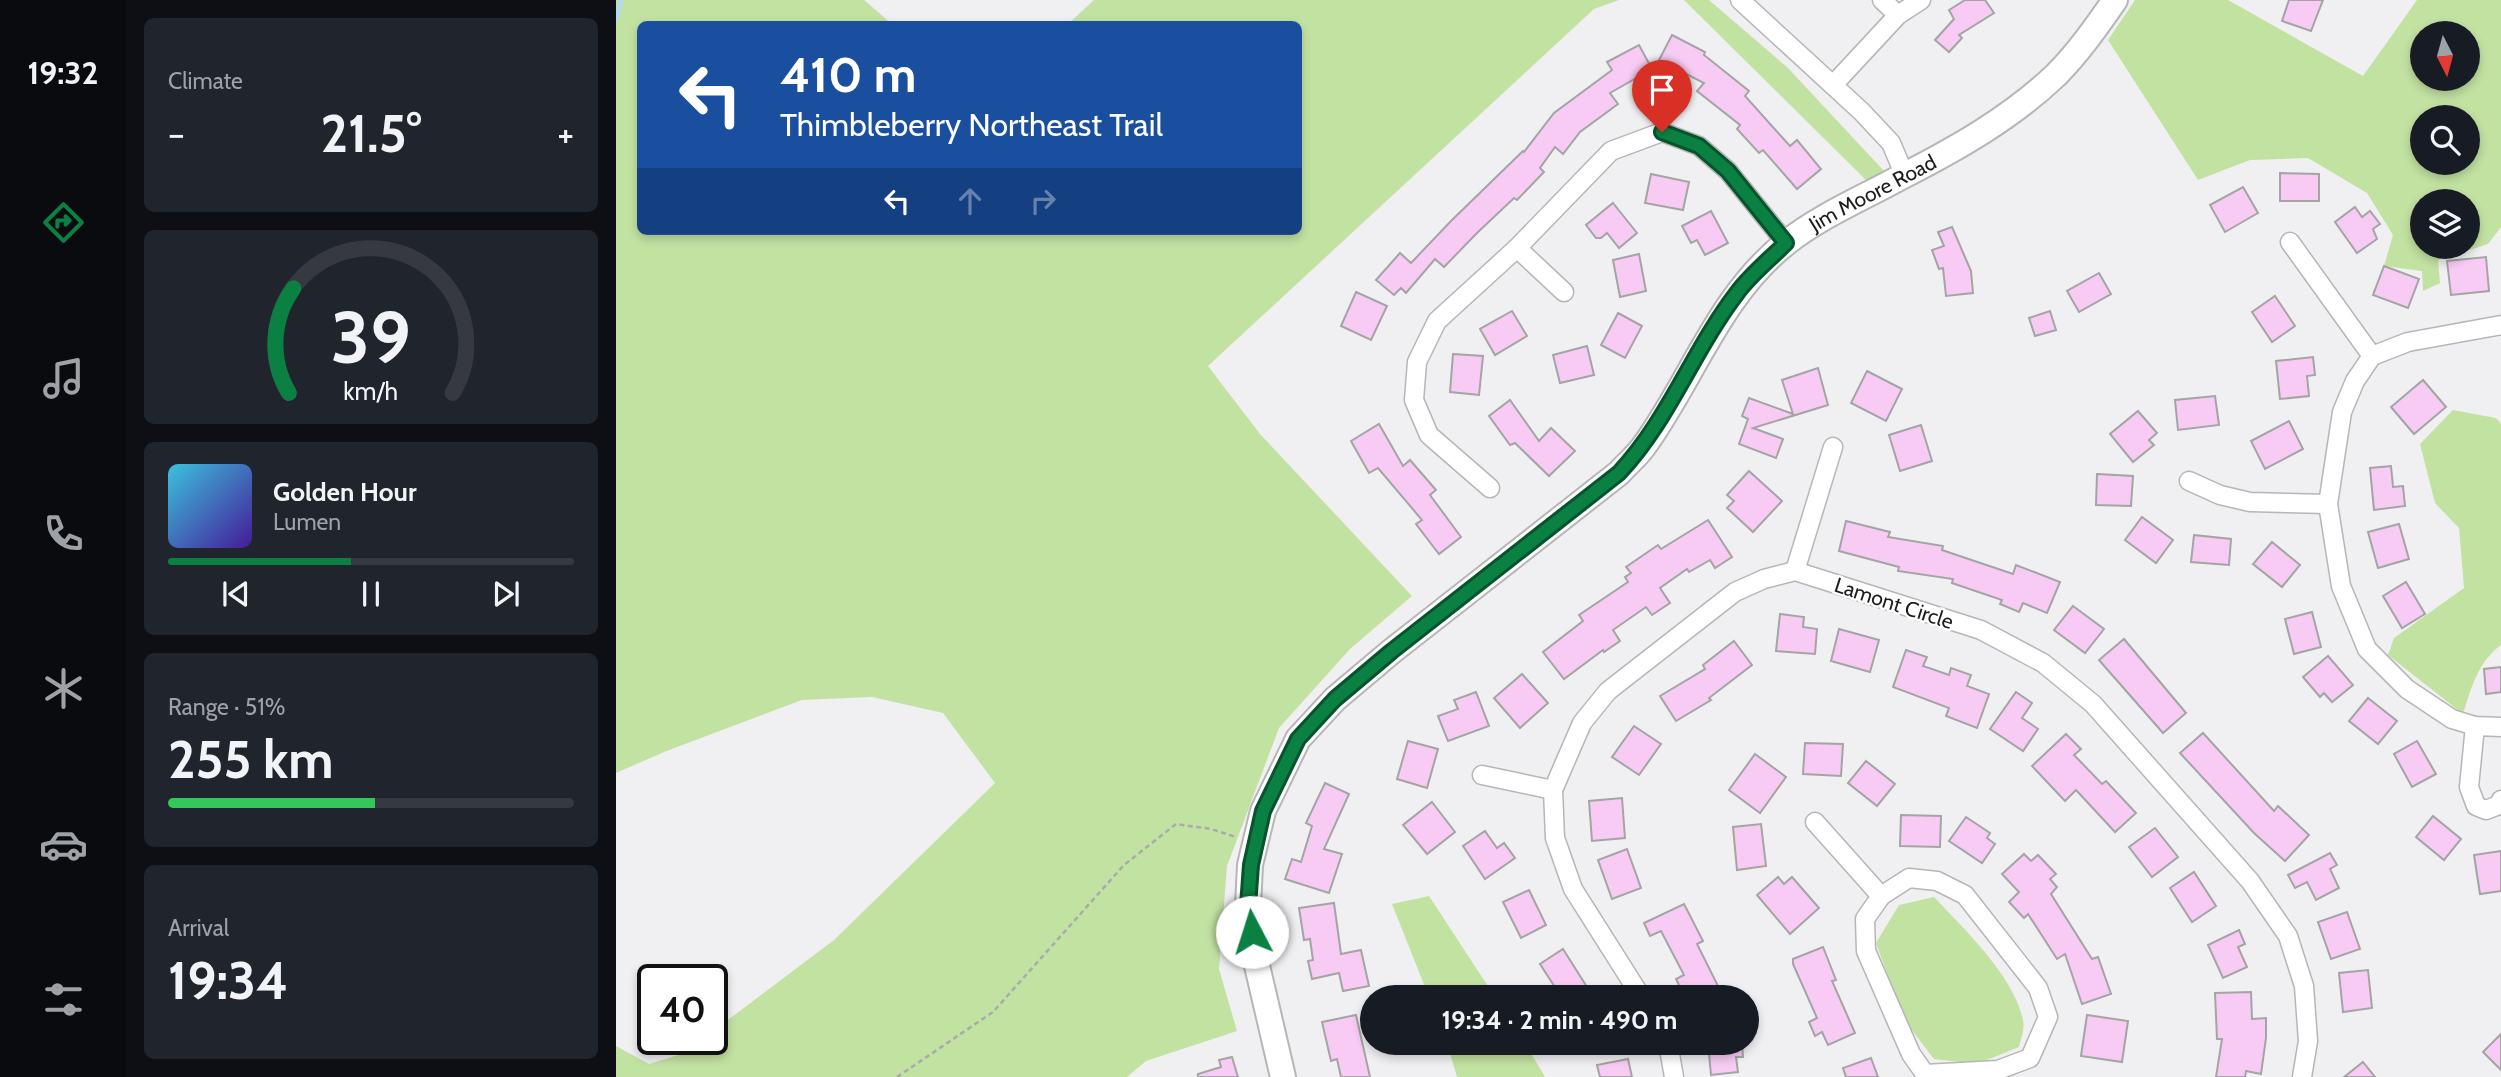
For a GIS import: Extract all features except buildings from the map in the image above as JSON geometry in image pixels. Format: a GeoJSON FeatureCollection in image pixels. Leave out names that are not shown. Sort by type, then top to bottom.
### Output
{"type":"FeatureCollection","features":[{"type":"Feature","properties":{"kind":"street"},"geometry":{"type":"LineString","coordinates":[[1740,0],[1833,85],[1891,143],[1905,176]]}},
{"type":"Feature","properties":{"kind":"street"},"geometry":{"type":"LineString","coordinates":[[1882,0],[1898,15]]}},
{"type":"Feature","properties":{"kind":"street"},"geometry":{"type":"LineString","coordinates":[[1833,85],[1898,15],[1921,0]]}},
{"type":"Feature","properties":{"kind":"street","name":"Jim Moore Road"},"geometry":{"type":"LineString","coordinates":[[1283,1077],[1255,957],[1248,906],[1251,865],[1269,795],[1298,739],[1335,699],[1392,651],[1619,473],[1643,448],[1702,346],[1738,291],[1786,243],[1821,220],[1955,149],[2019,106],[2057,74],[2115,0]]}},
{"type":"Feature","properties":{"kind":"street"},"geometry":{"type":"LineString","coordinates":[[1490,488],[1429,435],[1414,400],[1417,362],[1437,321],[1517,248],[1611,151],[1662,132],[1699,146],[1728,171],[1786,243]]}},
{"type":"Feature","properties":{"kind":"street"},"geometry":{"type":"LineString","coordinates":[[2290,242],[2372,356]]}},
{"type":"Feature","properties":{"kind":"street"},"geometry":{"type":"LineString","coordinates":[[1517,248],[1564,292]]}},
{"type":"Feature","properties":{"kind":"street"},"geometry":{"type":"LineString","coordinates":[[2501,325],[2408,341],[2372,356],[2355,381],[2342,412],[2328,504],[2341,586],[2367,649],[2407,689],[2452,719],[2475,726],[2501,727]]}},
{"type":"Feature","properties":{"kind":"street"},"geometry":{"type":"LineString","coordinates":[[1634,985],[1573,889],[1555,838],[1553,790],[1582,723],[1608,691],[1735,592],[1764,579],[1795,571],[1833,447]]}},
{"type":"Feature","properties":{"kind":"street"},"geometry":{"type":"LineString","coordinates":[[2189,481],[2220,495],[2250,502],[2328,504]]}},
{"type":"Feature","properties":{"kind":"street","name":"Lamont Circle"},"geometry":{"type":"LineString","coordinates":[[1795,571],[1981,630],[2043,663],[2093,705],[2250,881],[2288,936],[2304,986],[2308,1041],[2302,1077]]}},
{"type":"Feature","properties":{"kind":"street"},"geometry":{"type":"LineString","coordinates":[[2475,726],[2469,788],[2476,806],[2486,810],[2499,805],[2501,800]]}},
{"type":"Feature","properties":{"kind":"street"},"geometry":{"type":"LineString","coordinates":[[1482,775],[1553,790]]}},
{"type":"Feature","properties":{"kind":"street"},"geometry":{"type":"LineString","coordinates":[[1815,822],[1881,895]]}},
{"type":"Feature","properties":{"kind":"street"},"geometry":{"type":"LineString","coordinates":[[1909,878],[1937,881],[1965,895],[2038,988],[2048,1017],[2030,1058],[1998,1070],[1925,1075],[1911,1054],[1866,951],[1865,919],[1881,895],[1909,878]]}},
{"type":"Feature","properties":{"kind":"street"},"geometry":{"type":"LineString","coordinates":[[1670,1055],[1674,1077]]}},
{"type":"Feature","properties":{"kind":"path"},"geometry":{"type":"LineString","coordinates":[[897,1077],[993,1012],[1124,865],[1176,824],[1211,830],[1256,843]]}},
{"type":"Feature","properties":{"kind":"green space"},"geometry":{"type":"Polygon","coordinates":[[[616,0],[864,0],[888,21],[637,21],[637,235],[1302,235],[1302,21],[1071,21],[1094,0],[1619,0],[1594,9],[1208,366],[1260,434],[1412,596],[1350,649],[1279,728],[1227,866],[1219,969],[1237,1031],[1146,1061],[1127,1077],[616,1077],[616,1046],[649,1064],[678,1055],[728,1055],[728,1020],[834,940],[995,783],[943,713],[872,697],[802,700],[616,773],[616,0]]]}},
{"type":"Feature","properties":{"kind":"green space"},"geometry":{"type":"Polygon","coordinates":[[[1684,0],[1709,0],[1788,68],[1884,171],[1867,181],[1684,0]]]}},
{"type":"Feature","properties":{"kind":"green space"},"geometry":{"type":"Polygon","coordinates":[[[2135,0],[2228,0],[2363,76],[2417,0],[2501,0],[2501,227],[2488,244],[2480,247],[2480,189],[2410,189],[2410,259],[2441,259],[2438,260],[2440,283],[2423,291],[2422,271],[2384,266],[2393,235],[2367,193],[2308,158],[2250,160],[2198,180],[2108,40],[2135,0]]]}},
{"type":"Feature","properties":{"kind":"green space"},"geometry":{"type":"Polygon","coordinates":[[[2453,410],[2496,418],[2501,424],[2501,645],[2481,667],[2463,714],[2388,655],[2394,638],[2464,588],[2459,528],[2435,503],[2420,444],[2453,410]]]}},
{"type":"Feature","properties":{"kind":"green space"},"geometry":{"type":"Polygon","coordinates":[[[1429,896],[1487,985],[1424,985],[1392,904],[1429,896]]]}},
{"type":"Feature","properties":{"kind":"green space"},"geometry":{"type":"Polygon","coordinates":[[[1934,897],[1999,970],[2018,1003],[2023,1020],[2019,1047],[1977,1064],[1934,1059],[1904,1020],[1876,943],[1899,905],[1934,897]]]}},
{"type":"Feature","properties":{"kind":"green space"},"geometry":{"type":"Polygon","coordinates":[[[1451,1055],[1532,1055],[1545,1077],[1457,1077],[1451,1055]]]}},
{"type":"Feature","properties":{"kind":"waterway"},"geometry":{"type":"LineString","coordinates":[[616,20],[621,0]]}},
{"type":"Feature","properties":{"kind":"route"},"geometry":{"type":"LineString","coordinates":[[1252,932],[1248,906],[1251,865],[1263,811],[1298,739],[1335,699],[1392,651],[1619,473],[1643,448],[1702,346],[1738,291],[1786,243],[1728,171],[1699,146],[1662,132]]}}]}
